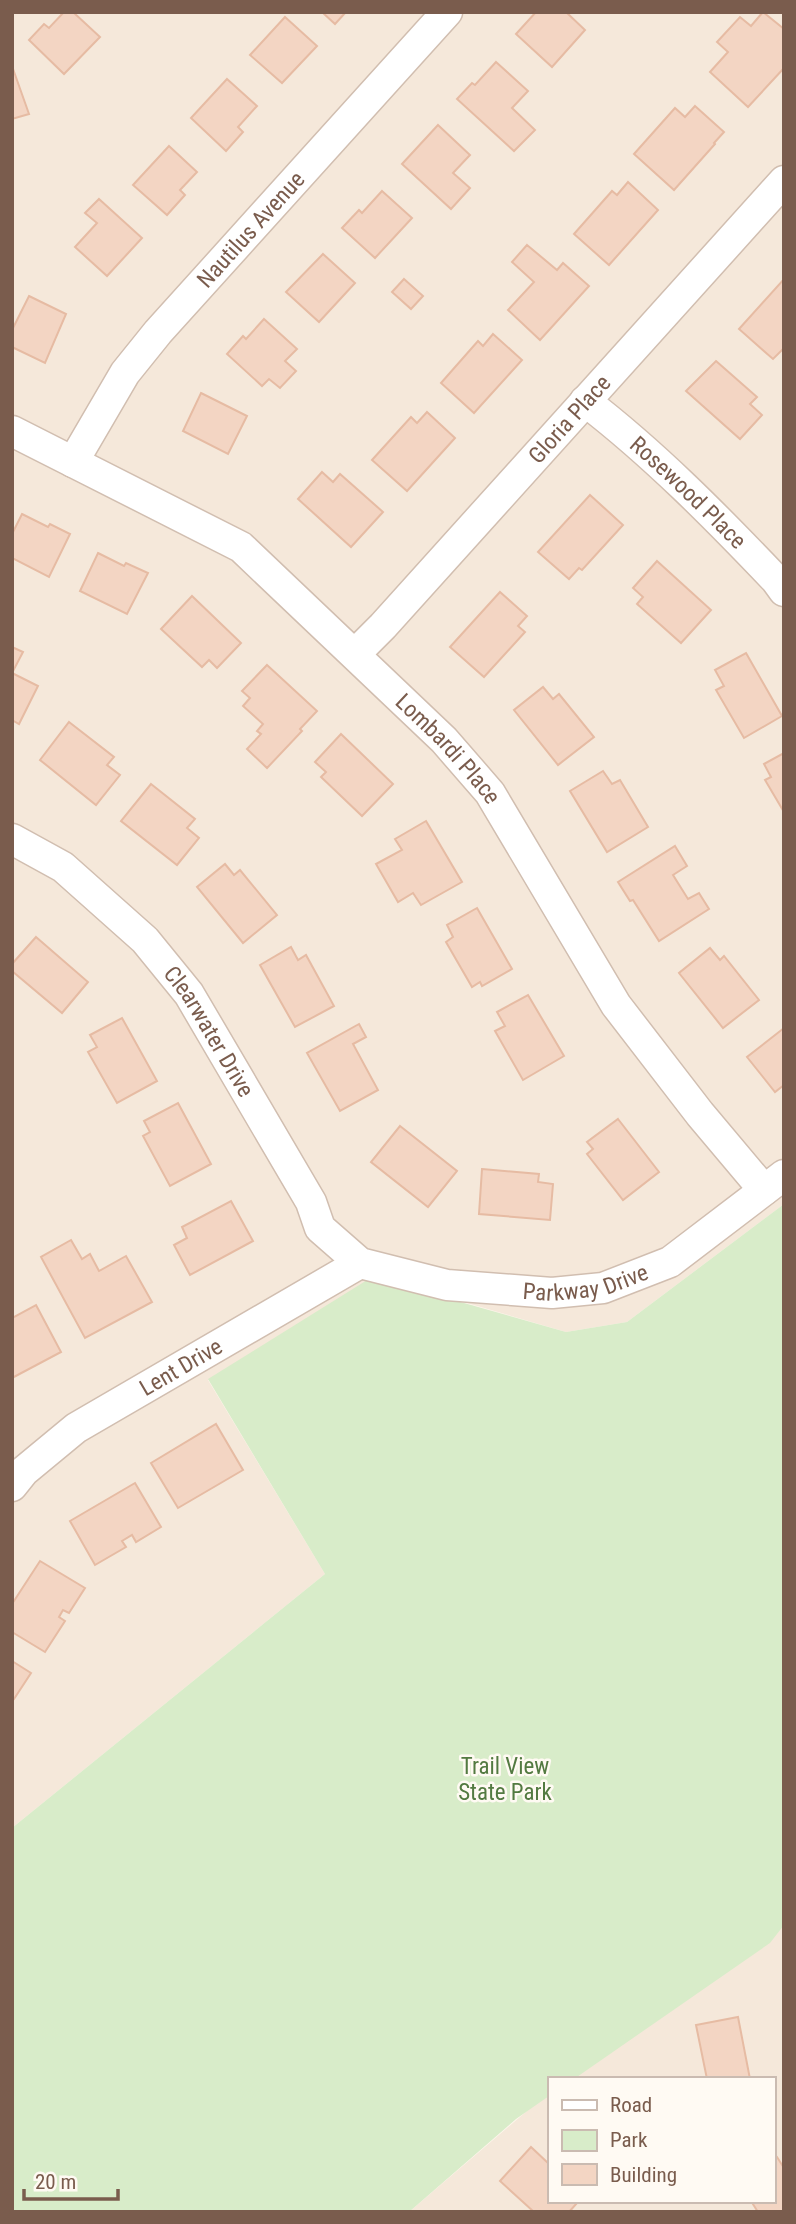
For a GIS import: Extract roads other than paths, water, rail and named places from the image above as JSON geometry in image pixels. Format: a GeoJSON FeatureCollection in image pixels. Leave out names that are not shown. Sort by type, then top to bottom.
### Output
{"type":"FeatureCollection","features":[{"type":"Feature","properties":{"kind":"street","name":"Nautilus Avenue"},"geometry":{"type":"LineString","coordinates":[[73,462],[125,373],[158,332],[447,12]]}},
{"type":"Feature","properties":{"kind":"street","name":"Gloria Place"},"geometry":{"type":"LineString","coordinates":[[355,654],[784,181]]}},
{"type":"Feature","properties":{"kind":"street","name":"Rosewood Place"},"geometry":{"type":"LineString","coordinates":[[585,401],[618,427],[718,520],[776,580],[784,592]]}},
{"type":"Feature","properties":{"kind":"street","name":"Lombardi Place"},"geometry":{"type":"LineString","coordinates":[[12,431],[241,547],[444,740],[489,793],[616,1005],[700,1114],[774,1182]]}},
{"type":"Feature","properties":{"kind":"street","name":"Clearwater Drive"},"geometry":{"type":"LineString","coordinates":[[12,839],[63,867],[145,940],[189,994],[311,1202],[320,1228],[359,1263]]}},
{"type":"Feature","properties":{"kind":"street","name":"Parkway Drive"},"geometry":{"type":"LineString","coordinates":[[359,1263],[447,1285],[552,1293],[603,1288],[670,1262],[774,1182]]}},
{"type":"Feature","properties":{"kind":"street","name":"Lent Drive"},"geometry":{"type":"LineString","coordinates":[[12,1486],[24,1471],[76,1428],[359,1263]]}},
{"type":"Feature","properties":{"kind":"park label","name":"Trail View State Park"},"geometry":{"type":"Point","coordinates":[505,1779]}}]}
